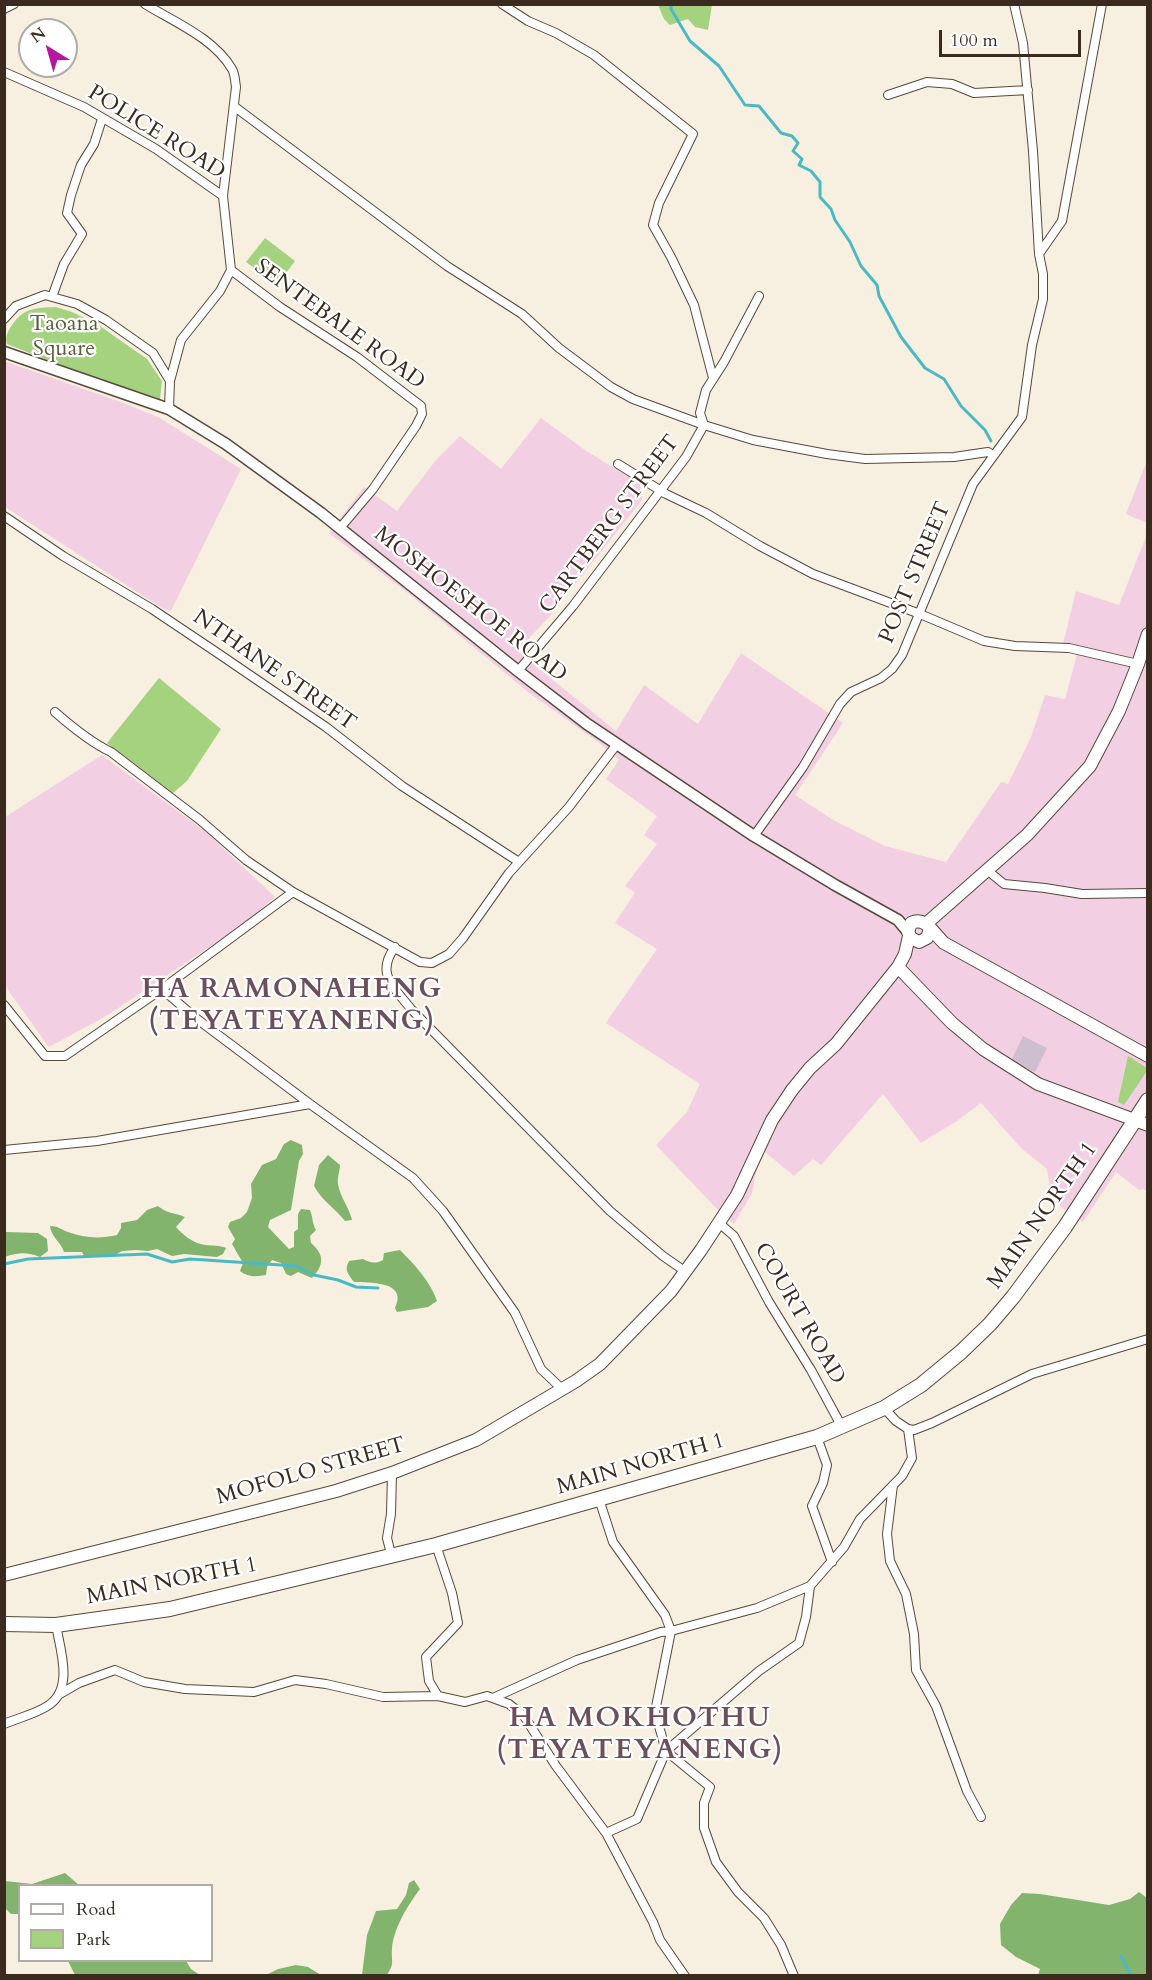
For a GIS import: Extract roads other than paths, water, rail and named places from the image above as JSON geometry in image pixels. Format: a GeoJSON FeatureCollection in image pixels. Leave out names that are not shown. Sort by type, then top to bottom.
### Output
{"type":"FeatureCollection","features":[{"type":"Feature","properties":{"kind":"main road","name":"MOFOLO STREET"},"geometry":{"type":"LineString","coordinates":[[4,1575],[336,1491],[392,1473],[477,1440],[600,1364],[671,1291],[686,1272],[737,1195],[778,1110],[810,1068],[836,1044],[898,967],[919,932],[1027,835],[1090,766],[1119,711],[1148,634]]}},
{"type":"Feature","properties":{"kind":"main road","name":"MOSHOESHOE ROAD"},"geometry":{"type":"LineString","coordinates":[[919,932],[944,943],[1148,1056]]}},
{"type":"Feature","properties":{"kind":"main road"},"geometry":{"type":"LineString","coordinates":[[898,967],[952,1023],[983,1049],[1038,1084],[1141,1123]]}},
{"type":"Feature","properties":{"kind":"main road","name":"MAIN NORTH 1"},"geometry":{"type":"LineString","coordinates":[[4,1624],[56,1625],[170,1608],[436,1545],[817,1437],[884,1408],[921,1385],[990,1324],[1141,1123],[1148,1100]]}},
{"type":"Feature","properties":{"kind":"street"},"geometry":{"type":"LineString","coordinates":[[4,9],[14,4]]}},
{"type":"Feature","properties":{"kind":"street","name":"POLICE ROAD"},"geometry":{"type":"LineString","coordinates":[[145,4],[215,48],[234,70],[235,107],[223,196],[231,270]]}},
{"type":"Feature","properties":{"kind":"street"},"geometry":{"type":"LineString","coordinates":[[502,4],[528,21],[556,33],[594,55],[693,134],[659,203],[653,225],[694,305],[713,378]]}},
{"type":"Feature","properties":{"kind":"street","name":"POST STREET"},"geometry":{"type":"LineString","coordinates":[[754,836],[803,767],[840,704],[852,692],[881,678],[892,669],[902,655],[973,484],[1022,417],[1032,345],[1044,299],[1028,90],[1023,44],[1014,4]]}},
{"type":"Feature","properties":{"kind":"street"},"geometry":{"type":"LineString","coordinates":[[1039,254],[1062,221],[1102,4]]}},
{"type":"Feature","properties":{"kind":"street","name":"POLICE ROAD"},"geometry":{"type":"LineString","coordinates":[[4,72],[84,107],[156,149],[223,196]]}},
{"type":"Feature","properties":{"kind":"street"},"geometry":{"type":"LineString","coordinates":[[888,95],[927,82],[952,84],[975,93],[1028,90]]}},
{"type":"Feature","properties":{"kind":"street"},"geometry":{"type":"LineString","coordinates":[[235,107],[447,266],[522,314],[559,348],[611,387],[633,399],[704,426],[753,440],[827,454],[866,459],[954,457],[988,452],[993,454]]}},
{"type":"Feature","properties":{"kind":"street"},"geometry":{"type":"LineString","coordinates":[[52,297],[64,264],[82,234],[67,213],[81,165],[94,144],[102,119]]}},
{"type":"Feature","properties":{"kind":"street"},"geometry":{"type":"LineString","coordinates":[[169,409],[170,381],[181,340],[220,291],[231,270]]}},
{"type":"Feature","properties":{"kind":"street","name":"SENTEBALE ROAD"},"geometry":{"type":"LineString","coordinates":[[231,270],[280,307],[357,357],[421,406],[422,414],[416,426],[373,489],[340,528]]}},
{"type":"Feature","properties":{"kind":"street"},"geometry":{"type":"LineString","coordinates":[[4,319],[16,306],[45,295],[77,304],[130,335],[153,353],[170,381]]}},
{"type":"Feature","properties":{"kind":"street"},"geometry":{"type":"LineString","coordinates":[[704,426],[700,413],[706,390],[724,362],[759,296]]}},
{"type":"Feature","properties":{"kind":"street","name":"MOSHOESHOE ROAD"},"geometry":{"type":"LineString","coordinates":[[4,352],[169,409],[264,470],[587,724],[754,836],[919,932]]}},
{"type":"Feature","properties":{"kind":"street","name":"CARTBERG STREET"},"geometry":{"type":"LineString","coordinates":[[518,671],[573,606],[686,457],[704,426]]}},
{"type":"Feature","properties":{"kind":"street"},"geometry":{"type":"LineString","coordinates":[[618,464],[660,490],[706,513],[760,546],[813,574],[984,640],[1015,645],[1069,648],[1138,664]]}},
{"type":"Feature","properties":{"kind":"street","name":"NTHANE STREET"},"geometry":{"type":"LineString","coordinates":[[4,516],[222,656],[326,727],[402,786],[519,862]]}},
{"type":"Feature","properties":{"kind":"street"},"geometry":{"type":"LineString","coordinates":[[55,712],[173,800],[246,860],[293,892],[420,962],[432,963],[449,954],[463,938],[519,862],[569,807],[617,744]]}},
{"type":"Feature","properties":{"kind":"street"},"geometry":{"type":"LineString","coordinates":[[987,870],[1004,884],[1082,894],[1148,893]]}},
{"type":"Feature","properties":{"kind":"street"},"geometry":{"type":"LineString","coordinates":[[4,1005],[45,1056],[65,1056],[162,989],[293,892]]}},
{"type":"Feature","properties":{"kind":"street"},"geometry":{"type":"LineString","coordinates":[[395,947],[387,957],[385,967],[388,980],[411,1009],[610,1211],[663,1256],[686,1272]]}},
{"type":"Feature","properties":{"kind":"street"},"geometry":{"type":"LineString","coordinates":[[162,989],[197,1019],[413,1178],[443,1211],[515,1313],[541,1369],[562,1389]]}},
{"type":"Feature","properties":{"kind":"street"},"geometry":{"type":"LineString","coordinates":[[4,1150],[97,1141],[310,1104]]}},
{"type":"Feature","properties":{"kind":"street","name":"COURT ROAD"},"geometry":{"type":"LineString","coordinates":[[719,1223],[734,1236],[759,1285],[811,1370],[842,1427]]}},
{"type":"Feature","properties":{"kind":"street"},"geometry":{"type":"LineString","coordinates":[[884,1408],[896,1421],[914,1430],[932,1424],[1032,1374],[1148,1339]]}},
{"type":"Feature","properties":{"kind":"street"},"geometry":{"type":"LineString","coordinates":[[493,1698],[577,1660],[661,1632],[757,1608],[810,1586],[844,1547],[860,1519],[902,1476],[912,1458],[908,1429]]}},
{"type":"Feature","properties":{"kind":"street"},"geometry":{"type":"LineString","coordinates":[[817,1437],[827,1465],[823,1484],[812,1506],[832,1562]]}},
{"type":"Feature","properties":{"kind":"street"},"geometry":{"type":"LineString","coordinates":[[391,1554],[387,1538],[391,1514],[392,1473]]}},
{"type":"Feature","properties":{"kind":"street"},"geometry":{"type":"LineString","coordinates":[[893,1484],[887,1534],[890,1561],[906,1594],[914,1634],[916,1670],[936,1706],[967,1791],[981,1817]]}},
{"type":"Feature","properties":{"kind":"street"},"geometry":{"type":"LineString","coordinates":[[599,1499],[613,1542],[665,1615],[671,1631],[655,1712],[666,1751],[710,1787],[704,1803],[704,1828],[716,1862],[738,1892],[764,1918],[781,1945],[794,1976]]}},
{"type":"Feature","properties":{"kind":"street"},"geometry":{"type":"LineString","coordinates":[[436,1545],[452,1593],[458,1623],[426,1657],[429,1681],[438,1696]]}},
{"type":"Feature","properties":{"kind":"street"},"geometry":{"type":"LineString","coordinates":[[606,1833],[637,1819],[666,1751],[759,1671],[799,1643],[806,1617],[810,1586]]}},
{"type":"Feature","properties":{"kind":"street"},"geometry":{"type":"LineString","coordinates":[[56,1625],[64,1676],[60,1694]]}},
{"type":"Feature","properties":{"kind":"street"},"geometry":{"type":"LineString","coordinates":[[4,1724],[49,1706],[60,1694],[80,1683],[115,1671],[144,1682],[185,1689],[254,1692],[295,1680],[326,1684],[383,1697],[438,1696],[465,1702],[487,1696],[493,1698],[509,1704],[524,1716],[549,1758],[606,1833],[653,1922],[660,1940],[686,1976]]}},
{"type":"Feature","properties":{"kind":"waterway"},"geometry":{"type":"LineString","coordinates":[[671,4],[671,9],[690,41],[719,66],[745,105],[759,106],[781,133],[792,136],[798,143],[793,151],[802,159],[799,165],[811,171],[820,182],[820,197],[831,209],[861,266],[877,285],[879,296],[901,337],[925,368],[944,379],[961,406],[985,430],[991,441]]}},
{"type":"Feature","properties":{"kind":"waterway"},"geometry":{"type":"LineString","coordinates":[[4,1264],[28,1259],[147,1254],[172,1262],[190,1259],[296,1266],[314,1275],[356,1287],[378,1288]]}},
{"type":"Feature","properties":{"kind":"waterway"},"geometry":{"type":"LineString","coordinates":[[1121,1956],[1131,1976]]}},
{"type":"Feature","properties":{"kind":"district","name":"HA RAMONAHENG (TEYATEYANENG)"},"geometry":{"type":"Point","coordinates":[292,1007]}},
{"type":"Feature","properties":{"kind":"district","name":"HA MOKHOTHU (TEYATEYANENG)"},"geometry":{"type":"Point","coordinates":[640,1736]}},
{"type":"Feature","properties":{"kind":"park label","name":"Taoana Square"},"geometry":{"type":"Point","coordinates":[64,338]}}]}
